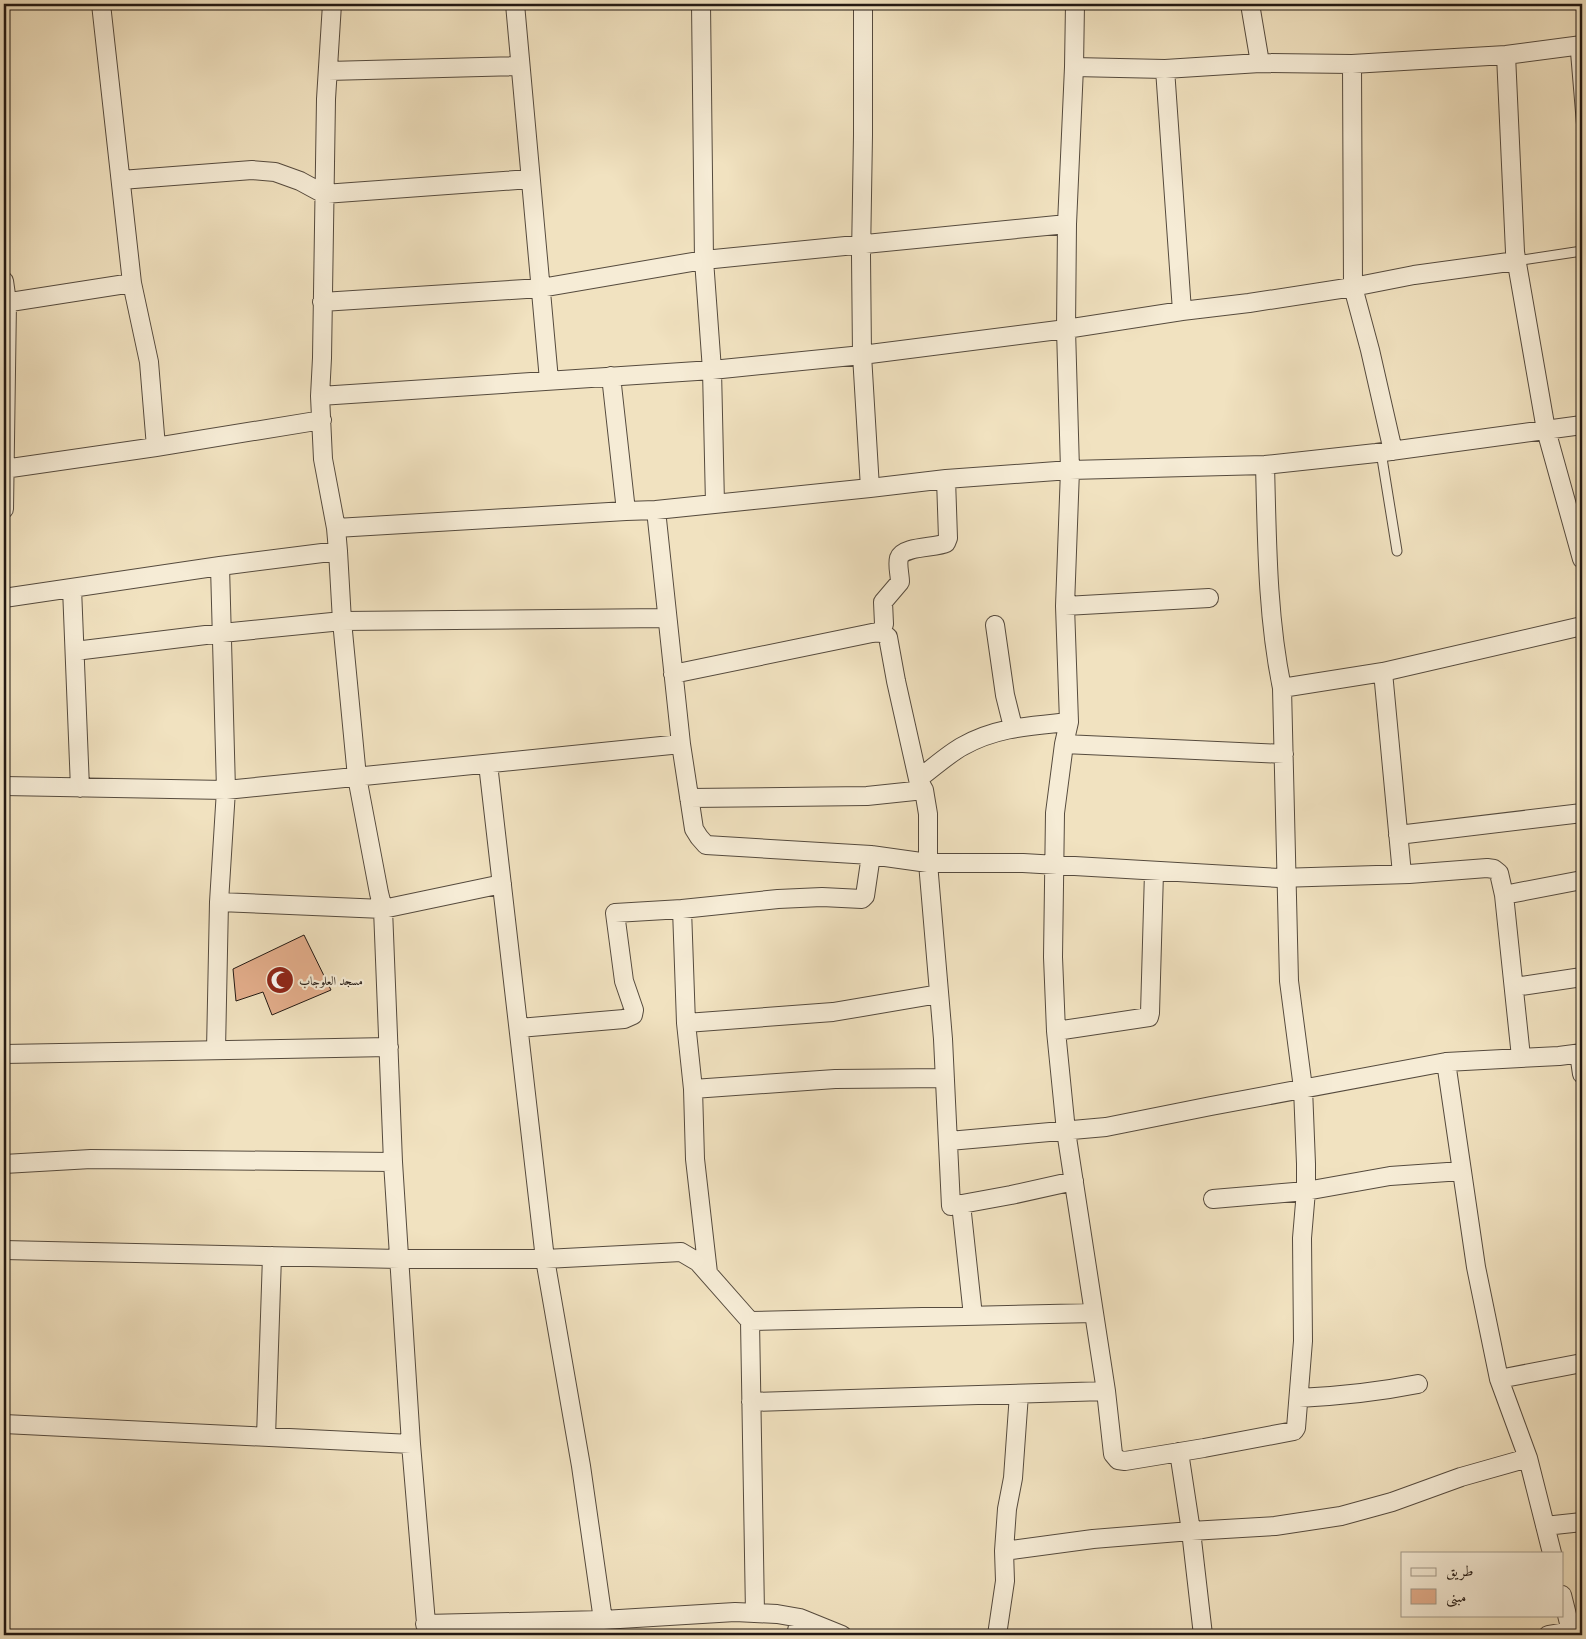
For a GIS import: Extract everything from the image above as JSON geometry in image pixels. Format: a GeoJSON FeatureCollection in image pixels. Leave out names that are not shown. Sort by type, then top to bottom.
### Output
{"type":"FeatureCollection","features":[{"type":"Feature","properties":{"kind":"street"},"geometry":{"type":"LineString","coordinates":[[101,4],[132,283],[149,362],[156,447]]}},
{"type":"Feature","properties":{"kind":"street"},"geometry":{"type":"LineString","coordinates":[[332,4],[324,194],[320,396],[323,459],[336,528],[342,621],[357,778],[383,909],[393,1162],[411,1444],[426,1630],[735,1612],[777,1614],[798,1627],[842,1635]]}},
{"type":"Feature","properties":{"kind":"street"},"geometry":{"type":"LineString","coordinates":[[515,4],[549,380]]}},
{"type":"Feature","properties":{"kind":"street"},"geometry":{"type":"LineString","coordinates":[[702,4],[704,260],[712,370],[715,504]]}},
{"type":"Feature","properties":{"kind":"street"},"geometry":{"type":"LineString","coordinates":[[863,4],[862,355],[870,488]]}},
{"type":"Feature","properties":{"kind":"street"},"geometry":{"type":"LineString","coordinates":[[1076,4],[1067,224],[1066,329],[1070,470],[1065,606],[1068,722],[1055,813],[1053,957],[1056,1031],[1066,1131],[1106,1391],[1113,1454],[1118,1460],[1125,1461],[1204,1448],[1294,1431],[1296,1428],[1303,1341],[1302,1238],[1306,1191],[1303,1088],[1289,981],[1282,688],[1275,654],[1267,564],[1265,465]]}},
{"type":"Feature","properties":{"kind":"street"},"geometry":{"type":"LineString","coordinates":[[1250,4],[1260,63]]}},
{"type":"Feature","properties":{"kind":"street"},"geometry":{"type":"LineString","coordinates":[[1074,67],[1165,69],[1260,63],[1352,64],[1506,55],[1578,46]]}},
{"type":"Feature","properties":{"kind":"street"},"geometry":{"type":"LineString","coordinates":[[1506,55],[1516,261],[1546,430],[1582,559]]}},
{"type":"Feature","properties":{"kind":"street"},"geometry":{"type":"LineString","coordinates":[[1352,64],[1353,286],[1370,350],[1387,452]]}},
{"type":"Feature","properties":{"kind":"street"},"geometry":{"type":"LineString","coordinates":[[328,71],[520,66]]}},
{"type":"Feature","properties":{"kind":"street"},"geometry":{"type":"LineString","coordinates":[[1165,69],[1182,311]]}},
{"type":"Feature","properties":{"kind":"street"},"geometry":{"type":"LineString","coordinates":[[121,180],[252,170],[275,172],[300,181],[324,194],[530,179]]}},
{"type":"Feature","properties":{"kind":"street"},"geometry":{"type":"LineString","coordinates":[[322,302],[541,288],[704,260],[1067,224]]}},
{"type":"Feature","properties":{"kind":"street"},"geometry":{"type":"LineString","coordinates":[[320,396],[712,370],[862,355],[1249,303],[1414,275],[1516,261]]}},
{"type":"Feature","properties":{"kind":"street"},"geometry":{"type":"LineString","coordinates":[[4,280],[4,508]]}},
{"type":"Feature","properties":{"kind":"street"},"geometry":{"type":"LineString","coordinates":[[5,303],[132,283]]}},
{"type":"Feature","properties":{"kind":"street"},"geometry":{"type":"LineString","coordinates":[[611,376],[626,511]]}},
{"type":"Feature","properties":{"kind":"street"},"geometry":{"type":"LineString","coordinates":[[4,468],[156,447],[322,420]]}},
{"type":"Feature","properties":{"kind":"street"},"geometry":{"type":"LineString","coordinates":[[336,528],[656,510],[946,479],[1070,470],[1265,465],[1387,452],[1582,425]]}},
{"type":"Feature","properties":{"kind":"street"},"geometry":{"type":"LineString","coordinates":[[881,632],[884,624],[883,602],[900,582],[899,558],[902,553],[946,543],[948,538],[946,479]]}},
{"type":"Feature","properties":{"kind":"street"},"geometry":{"type":"LineString","coordinates":[[656,510],[681,744],[689,798],[694,829],[706,845],[872,855],[928,863],[1022,863],[1154,872],[1287,878],[1494,869],[1499,873],[1504,895],[1521,1057]]}},
{"type":"Feature","properties":{"kind":"street"},"geometry":{"type":"LineString","coordinates":[[4,598],[220,566],[338,551]]}},
{"type":"Feature","properties":{"kind":"street"},"geometry":{"type":"LineString","coordinates":[[216,1050],[219,902],[226,790],[220,566]]}},
{"type":"Feature","properties":{"kind":"street"},"geometry":{"type":"LineString","coordinates":[[72,588],[80,788]]}},
{"type":"Feature","properties":{"kind":"street"},"geometry":{"type":"LineString","coordinates":[[1065,606],[1208,598]]}},
{"type":"Feature","properties":{"kind":"street"},"geometry":{"type":"LineString","coordinates":[[75,651],[342,621],[668,618]]}},
{"type":"Feature","properties":{"kind":"street"},"geometry":{"type":"LineString","coordinates":[[994,625],[1012,727]]}},
{"type":"Feature","properties":{"kind":"street"},"geometry":{"type":"LineString","coordinates":[[1282,688],[1383,672],[1582,626]]}},
{"type":"Feature","properties":{"kind":"street"},"geometry":{"type":"LineString","coordinates":[[673,674],[872,633],[881,632],[888,637],[896,681],[928,814],[928,863],[946,1078],[951,1206],[1074,1181]]}},
{"type":"Feature","properties":{"kind":"street"},"geometry":{"type":"LineString","coordinates":[[1383,672],[1402,874]]}},
{"type":"Feature","properties":{"kind":"street"},"geometry":{"type":"LineString","coordinates":[[689,798],[867,796],[921,785],[961,747],[985,735],[1012,727],[1068,722]]}},
{"type":"Feature","properties":{"kind":"street"},"geometry":{"type":"LineString","coordinates":[[4,786],[226,790],[681,744]]}},
{"type":"Feature","properties":{"kind":"street"},"geometry":{"type":"LineString","coordinates":[[1064,744],[1284,754]]}},
{"type":"Feature","properties":{"kind":"street"},"geometry":{"type":"LineString","coordinates":[[488,764],[545,1259],[581,1466],[603,1620]]}},
{"type":"Feature","properties":{"kind":"street"},"geometry":{"type":"LineString","coordinates":[[1398,835],[1582,813]]}},
{"type":"Feature","properties":{"kind":"street"},"geometry":{"type":"LineString","coordinates":[[519,1028],[624,1019],[633,1015],[634,1010],[624,981],[615,913],[682,909],[778,899],[822,897],[862,899],[865,896],[872,855]]}},
{"type":"Feature","properties":{"kind":"street"},"geometry":{"type":"LineString","coordinates":[[1056,1031],[1149,1017],[1154,872]]}},
{"type":"Feature","properties":{"kind":"street"},"geometry":{"type":"LineString","coordinates":[[1504,895],[1582,880]]}},
{"type":"Feature","properties":{"kind":"street"},"geometry":{"type":"LineString","coordinates":[[219,902],[383,909],[502,884]]}},
{"type":"Feature","properties":{"kind":"street"},"geometry":{"type":"LineString","coordinates":[[682,909],[686,1023],[693,1089],[695,1159],[708,1273]]}},
{"type":"Feature","properties":{"kind":"street"},"geometry":{"type":"LineString","coordinates":[[1514,987],[1582,977]]}},
{"type":"Feature","properties":{"kind":"street"},"geometry":{"type":"LineString","coordinates":[[686,1023],[834,1012],[939,994]]}},
{"type":"Feature","properties":{"kind":"street"},"geometry":{"type":"LineString","coordinates":[[4,1054],[389,1047]]}},
{"type":"Feature","properties":{"kind":"street"},"geometry":{"type":"LineString","coordinates":[[948,1141],[1106,1127],[1446,1062],[1559,1056],[1581,1053],[1582,1074]]}},
{"type":"Feature","properties":{"kind":"street"},"geometry":{"type":"LineString","coordinates":[[1446,1062],[1476,1267],[1499,1379],[1528,1458],[1552,1552]]}},
{"type":"Feature","properties":{"kind":"street"},"geometry":{"type":"LineString","coordinates":[[693,1089],[835,1079],[946,1078]]}},
{"type":"Feature","properties":{"kind":"street"},"geometry":{"type":"LineString","coordinates":[[4,1164],[91,1159],[393,1162]]}},
{"type":"Feature","properties":{"kind":"street"},"geometry":{"type":"LineString","coordinates":[[1213,1199],[1306,1191],[1390,1176],[1462,1171]]}},
{"type":"Feature","properties":{"kind":"street"},"geometry":{"type":"LineString","coordinates":[[961,1204],[973,1316]]}},
{"type":"Feature","properties":{"kind":"street"},"geometry":{"type":"LineString","coordinates":[[4,1250],[399,1259],[545,1259],[681,1252],[698,1262],[750,1321],[755,1613]]}},
{"type":"Feature","properties":{"kind":"street"},"geometry":{"type":"LineString","coordinates":[[266,1437],[272,1256]]}},
{"type":"Feature","properties":{"kind":"street"},"geometry":{"type":"LineString","coordinates":[[750,1321],[1094,1314]]}},
{"type":"Feature","properties":{"kind":"street"},"geometry":{"type":"LineString","coordinates":[[1499,1379],[1582,1363]]}},
{"type":"Feature","properties":{"kind":"street"},"geometry":{"type":"LineString","coordinates":[[1299,1398],[1382,1392],[1418,1384]]}},
{"type":"Feature","properties":{"kind":"street"},"geometry":{"type":"LineString","coordinates":[[751,1402],[1106,1391]]}},
{"type":"Feature","properties":{"kind":"street"},"geometry":{"type":"LineString","coordinates":[[998,1635],[1004,1581],[1007,1509],[1012,1478],[1019,1394]]}},
{"type":"Feature","properties":{"kind":"street"},"geometry":{"type":"LineString","coordinates":[[4,1424],[411,1444]]}},
{"type":"Feature","properties":{"kind":"street"},"geometry":{"type":"LineString","coordinates":[[1179,1452],[1191,1530],[1202,1635]]}},
{"type":"Feature","properties":{"kind":"street"},"geometry":{"type":"LineString","coordinates":[[1004,1551],[1093,1539],[1191,1530],[1275,1526],[1341,1516],[1392,1502],[1461,1477],[1528,1458]]}},
{"type":"Feature","properties":{"kind":"street"},"geometry":{"type":"LineString","coordinates":[[1545,1526],[1582,1522]]}},
{"type":"Feature","properties":{"kind":"street"},"geometry":{"type":"LineString","coordinates":[[1548,1635],[1575,1632],[1564,1601]]}},
{"type":"Feature","properties":{"kind":"lane"},"geometry":{"type":"LineString","coordinates":[[1578,46],[1582,130]]}},
{"type":"Feature","properties":{"kind":"lane"},"geometry":{"type":"LineString","coordinates":[[1516,261],[1582,251]]}},
{"type":"Feature","properties":{"kind":"lane"},"geometry":{"type":"LineString","coordinates":[[1387,452],[1397,551]]}},
{"type":"Feature","properties":{"kind":"building","name":"مسجد العلوجاب"},"geometry":{"type":"Polygon","coordinates":[[[304,935],[331,990],[272,1015],[263,992],[236,1001],[233,969],[304,935]]]}},
{"type":"Feature","properties":{"kind":"place","name":"مسجد العلوجاب"},"geometry":{"type":"Point","coordinates":[280,980]}}]}
